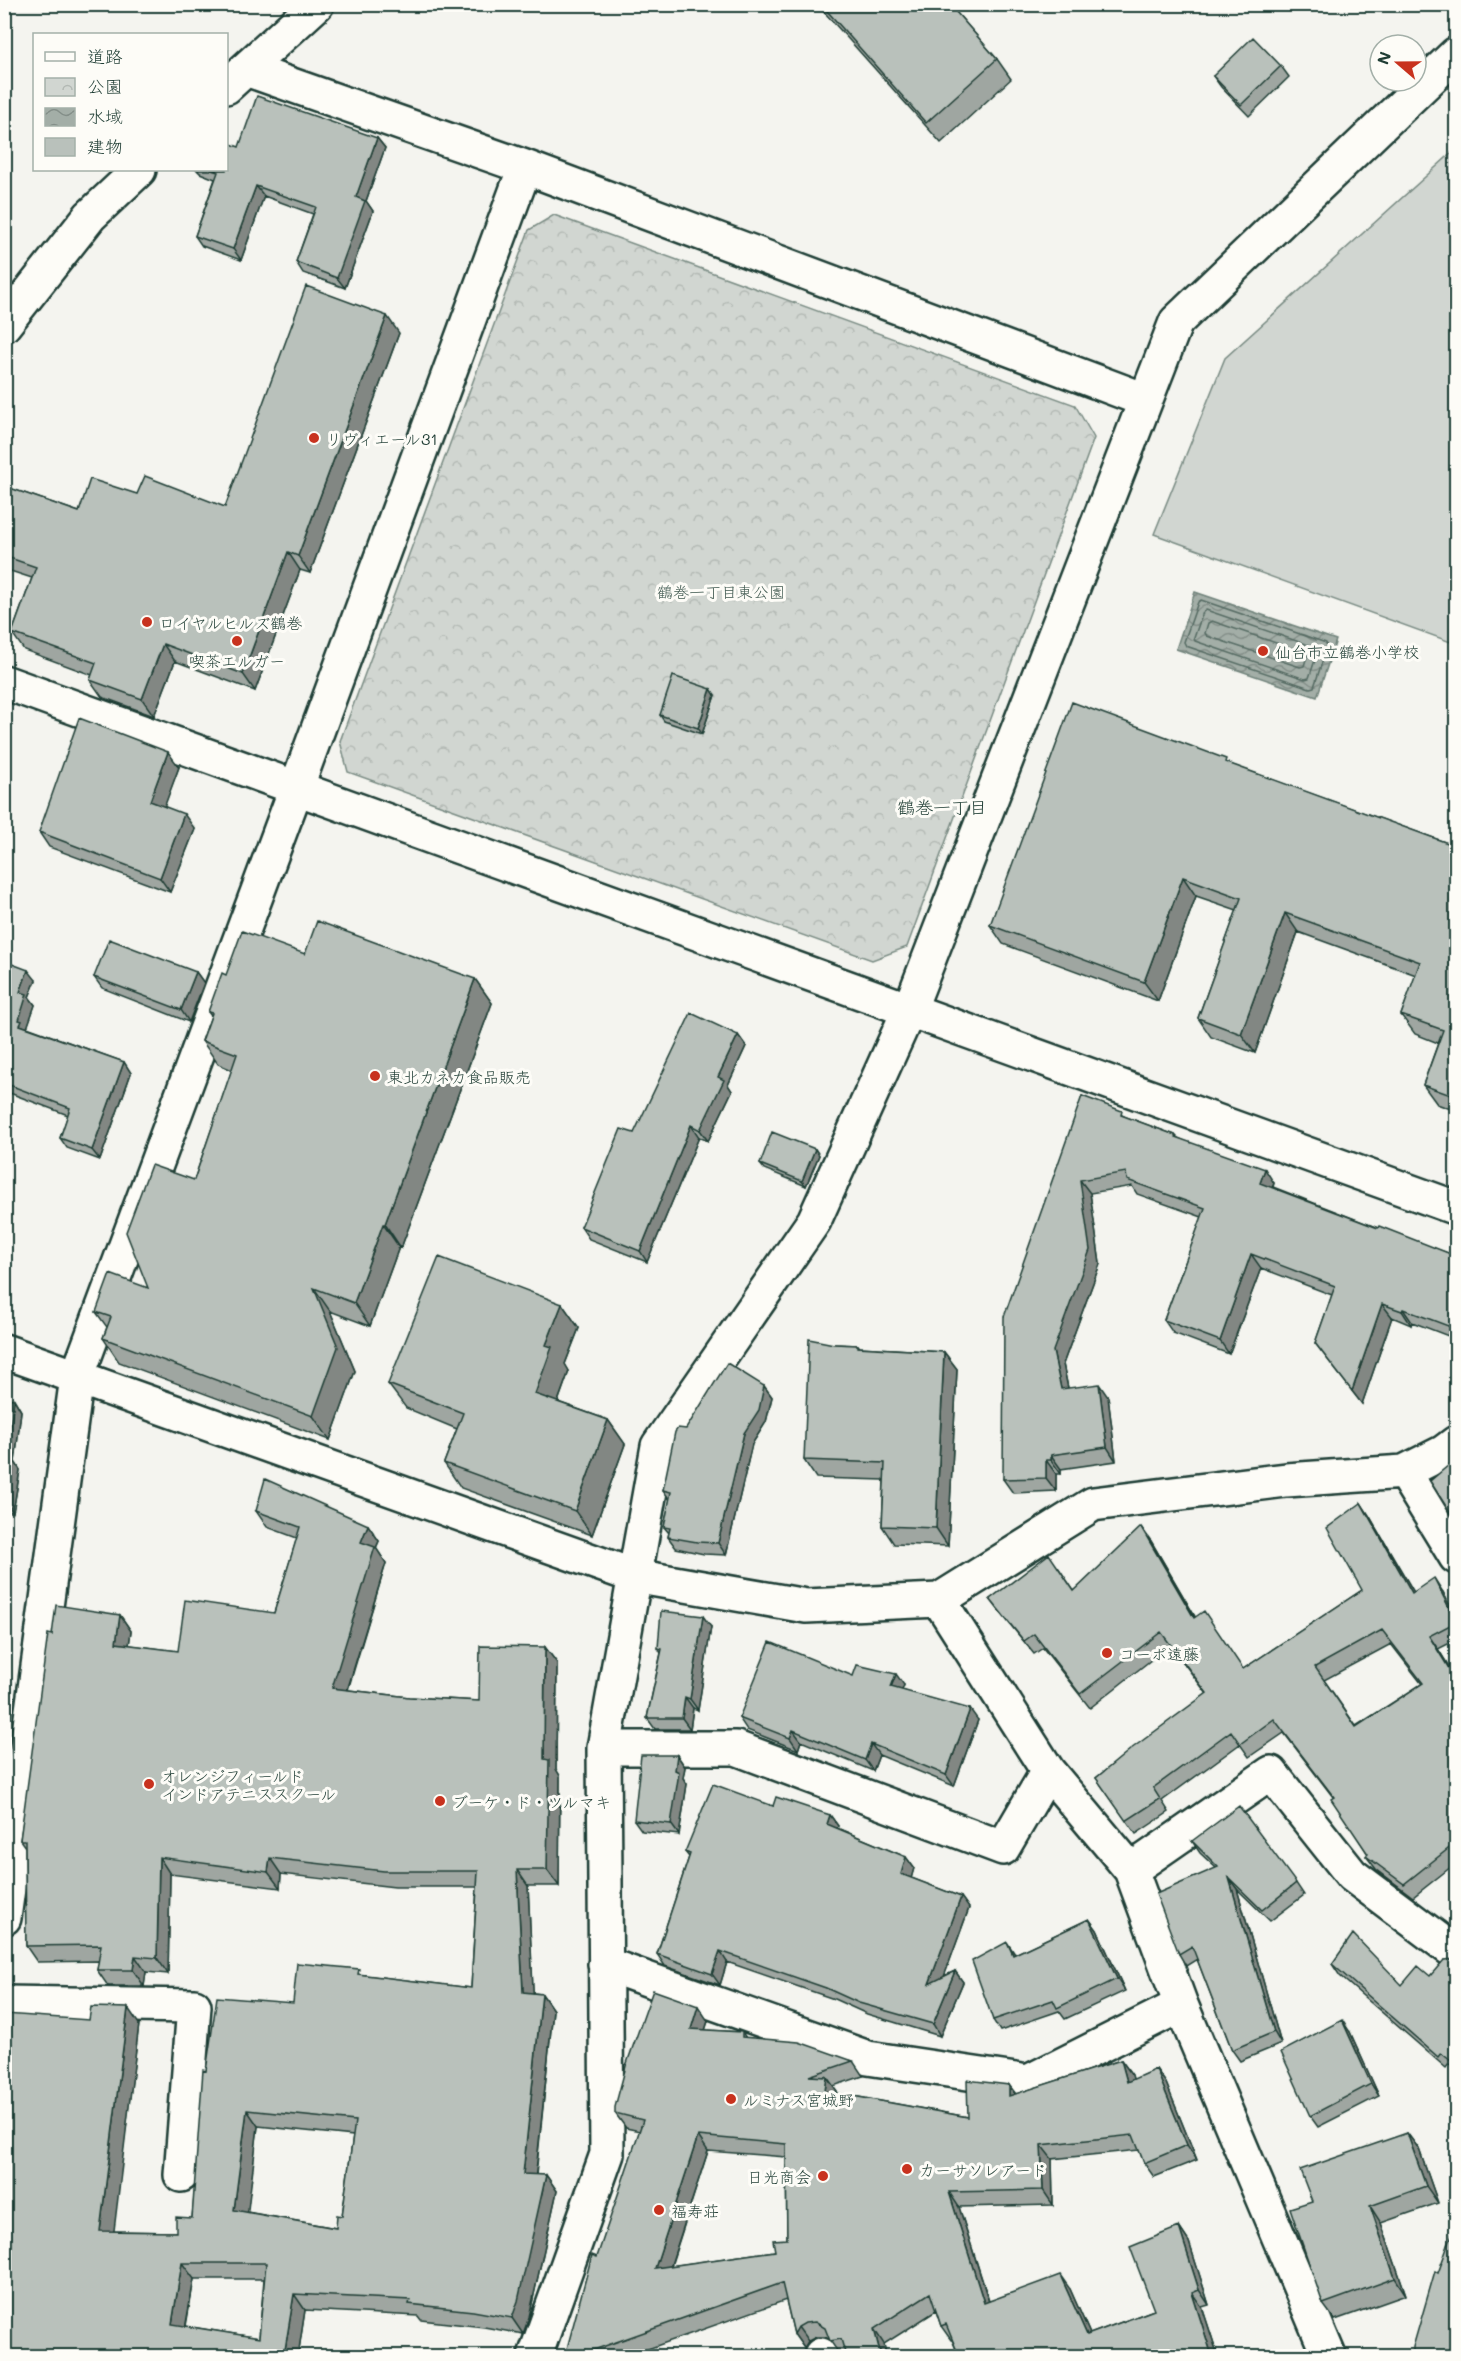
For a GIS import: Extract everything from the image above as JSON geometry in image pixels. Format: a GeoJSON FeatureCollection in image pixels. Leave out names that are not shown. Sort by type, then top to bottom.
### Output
{"type":"FeatureCollection","features":[{"type":"Feature","properties":{"kind":"street"},"geometry":{"type":"LineString","coordinates":[[236,78],[317,4]]}},
{"type":"Feature","properties":{"kind":"street"},"geometry":{"type":"LineString","coordinates":[[535,2356],[607,2154],[604,1748],[658,1446],[814,1221],[910,1008],[1176,322],[1456,54]]}},
{"type":"Feature","properties":{"kind":"street"},"geometry":{"type":"LineString","coordinates":[[236,78],[525,167],[1145,400]]}},
{"type":"Feature","properties":{"kind":"street"},"geometry":{"type":"LineString","coordinates":[[4,1918],[76,1377],[525,167]]}},
{"type":"Feature","properties":{"kind":"street"},"geometry":{"type":"LineString","coordinates":[[4,325],[90,216],[138,171]]}},
{"type":"Feature","properties":{"kind":"street"},"geometry":{"type":"LineString","coordinates":[[4,682],[910,1008],[1456,1208]]}},
{"type":"Feature","properties":{"kind":"street"},"geometry":{"type":"LineString","coordinates":[[4,1351],[634,1576],[806,1606],[939,1600],[1093,1504],[1286,1480],[1404,1472],[1444,1452],[1456,1443]]}},
{"type":"Feature","properties":{"kind":"street"},"geometry":{"type":"LineString","coordinates":[[1404,1472],[1456,1557]]}},
{"type":"Feature","properties":{"kind":"street"},"geometry":{"type":"LineString","coordinates":[[939,1600],[1048,1771],[1131,1870],[1181,2006],[1329,2356]]}},
{"type":"Feature","properties":{"kind":"street"},"geometry":{"type":"LineString","coordinates":[[604,1748],[736,1748],[1003,1848],[1048,1771]]}},
{"type":"Feature","properties":{"kind":"street"},"geometry":{"type":"LineString","coordinates":[[1131,1870],[1271,1773],[1352,1875],[1456,1953]]}},
{"type":"Feature","properties":{"kind":"street"},"geometry":{"type":"LineString","coordinates":[[605,1964],[868,2058],[1028,2082],[1181,2006]]}},
{"type":"Feature","properties":{"kind":"street"},"geometry":{"type":"LineString","coordinates":[[4,2003],[194,2006],[181,2175]]}},
{"type":"Feature","properties":{"kind":"green space"},"geometry":{"type":"Polygon","coordinates":[[[1456,149],[1456,644],[1154,534],[1225,358],[1456,149]]]}},
{"type":"Feature","properties":{"kind":"green space","name":"鶴巻一丁目東公園"},"geometry":{"type":"Polygon","coordinates":[[[554,215],[1075,405],[1094,438],[907,947],[872,960],[348,772],[340,741],[529,230],[554,215]]]}},
{"type":"Feature","properties":{"kind":"water"},"geometry":{"type":"Polygon","coordinates":[[[1195,592],[1336,640],[1317,697],[1176,649],[1195,592]]]}},
{"type":"Feature","properties":{"kind":"building"},"geometry":{"type":"Polygon","coordinates":[[[821,4],[949,4],[997,59],[926,123],[821,4]]]}},
{"type":"Feature","properties":{"kind":"building"},"geometry":{"type":"Polygon","coordinates":[[[1253,37],[1281,66],[1241,105],[1213,76],[1253,37]]]}},
{"type":"Feature","properties":{"kind":"building"},"geometry":{"type":"Polygon","coordinates":[[[257,96],[377,138],[356,197],[365,201],[337,278],[296,262],[316,207],[256,186],[233,249],[195,236],[218,172],[214,171],[228,171],[228,143],[239,147],[257,96]]]}},
{"type":"Feature","properties":{"kind":"building"},"geometry":{"type":"Polygon","coordinates":[[[306,286],[387,316],[298,556],[288,552],[243,674],[163,644],[142,699],[90,680],[96,663],[12,633],[36,567],[4,556],[4,486],[79,512],[90,479],[137,494],[145,476],[225,507],[306,286]]]}},
{"type":"Feature","properties":{"kind":"building"},"geometry":{"type":"Polygon","coordinates":[[[673,676],[711,689],[698,728],[660,715],[673,676]]]}},
{"type":"Feature","properties":{"kind":"building"},"geometry":{"type":"Polygon","coordinates":[[[1072,702],[1226,759],[1225,762],[1456,846],[1456,1097],[1423,1085],[1443,1030],[1401,1015],[1420,962],[1285,913],[1241,1034],[1198,1018],[1241,898],[1183,877],[1144,982],[990,925],[1072,702]]]}},
{"type":"Feature","properties":{"kind":"building"},"geometry":{"type":"Polygon","coordinates":[[[79,718],[168,752],[150,801],[184,814],[160,878],[39,832],[79,718]]]}},
{"type":"Feature","properties":{"kind":"building"},"geometry":{"type":"Polygon","coordinates":[[[317,921],[475,979],[354,1303],[314,1288],[338,1347],[313,1416],[103,1338],[111,1317],[96,1312],[110,1274],[148,1288],[126,1232],[151,1165],[194,1180],[237,1054],[202,1041],[212,1013],[208,1012],[222,973],[226,975],[242,931],[305,954],[317,921]]]}},
{"type":"Feature","properties":{"kind":"building"},"geometry":{"type":"Polygon","coordinates":[[[109,939],[196,972],[181,1010],[94,977],[109,939]]]}},
{"type":"Feature","properties":{"kind":"building"},"geometry":{"type":"Polygon","coordinates":[[[4,961],[28,970],[20,992],[27,994],[19,1020],[22,1021],[20,1025],[124,1062],[92,1150],[60,1138],[70,1108],[4,1083],[4,961]]]}},
{"type":"Feature","properties":{"kind":"building"},"geometry":{"type":"Polygon","coordinates":[[[691,1013],[738,1035],[718,1077],[724,1080],[700,1130],[691,1125],[640,1251],[581,1227],[621,1129],[634,1133],[691,1013]]]}},
{"type":"Feature","properties":{"kind":"building"},"geometry":{"type":"Polygon","coordinates":[[[1082,1096],[1122,1111],[1121,1115],[1175,1135],[1175,1137],[1265,1169],[1260,1183],[1456,1256],[1456,1329],[1403,1309],[1402,1311],[1382,1304],[1352,1391],[1315,1343],[1335,1286],[1251,1254],[1220,1341],[1164,1320],[1205,1208],[1127,1180],[1126,1172],[1080,1180],[1090,1250],[1053,1351],[1061,1389],[1099,1384],[1107,1447],[1051,1455],[1051,1460],[1046,1460],[1046,1478],[1003,1479],[1004,1317],[1082,1096]]]}},
{"type":"Feature","properties":{"kind":"building"},"geometry":{"type":"Polygon","coordinates":[[[772,1132],[815,1149],[802,1181],[760,1164],[772,1132]]]}},
{"type":"Feature","properties":{"kind":"building"},"geometry":{"type":"Polygon","coordinates":[[[439,1257],[562,1304],[546,1345],[552,1347],[535,1394],[608,1420],[575,1511],[444,1463],[463,1413],[388,1384],[439,1257]]]}},
{"type":"Feature","properties":{"kind":"building"},"geometry":{"type":"Polygon","coordinates":[[[809,1339],[834,1344],[858,1345],[858,1347],[944,1352],[936,1528],[882,1526],[885,1463],[804,1460],[809,1339]]]}},
{"type":"Feature","properties":{"kind":"building"},"geometry":{"type":"Polygon","coordinates":[[[727,1363],[764,1386],[759,1410],[744,1433],[718,1543],[668,1537],[670,1528],[664,1527],[671,1492],[663,1490],[675,1432],[678,1428],[686,1429],[727,1363]]]}},
{"type":"Feature","properties":{"kind":"building"},"geometry":{"type":"Polygon","coordinates":[[[4,1398],[14,1399],[6,1458],[12,1458],[5,1501],[4,1398]]]}},
{"type":"Feature","properties":{"kind":"building"},"geometry":{"type":"Polygon","coordinates":[[[1456,1459],[1456,1522],[1430,1481],[1456,1459]]]}},
{"type":"Feature","properties":{"kind":"building"},"geometry":{"type":"Polygon","coordinates":[[[265,1479],[368,1525],[361,1542],[375,1547],[332,1688],[409,1697],[479,1701],[480,1646],[545,1647],[544,1759],[549,1760],[547,1870],[517,1870],[523,1992],[542,1994],[523,2174],[546,2175],[518,2301],[512,2318],[409,2304],[410,2300],[294,2294],[284,2356],[4,2356],[5,2014],[89,2020],[91,2007],[128,2008],[100,2231],[176,2232],[176,2217],[192,2218],[203,2070],[206,2071],[217,1997],[293,2003],[297,1963],[359,1969],[358,1974],[471,1988],[478,1871],[384,1871],[270,1858],[268,1872],[159,1857],[157,1958],[135,1956],[133,1970],[97,1970],[101,1945],[26,1946],[25,1840],[20,1840],[48,1634],[52,1635],[56,1605],[120,1615],[116,1643],[178,1651],[185,1600],[274,1613],[300,1527],[256,1511],[265,1479]],[[247,2110],[234,2210],[336,2228],[337,2215],[342,2216],[355,2121],[247,2110]],[[182,2263],[172,2324],[259,2338],[266,2263],[182,2263]]]}},
{"type":"Feature","properties":{"kind":"building"},"geometry":{"type":"Polygon","coordinates":[[[1361,1503],[1412,1593],[1434,1578],[1456,1622],[1429,1636],[1456,1680],[1456,1850],[1453,1845],[1404,1884],[1366,1856],[1368,1854],[1331,1799],[1334,1797],[1274,1719],[1240,1744],[1231,1731],[1153,1788],[1160,1799],[1126,1821],[1096,1778],[1207,1693],[1161,1632],[1080,1694],[1034,1634],[1024,1641],[990,1599],[1049,1554],[1074,1591],[1141,1527],[1194,1618],[1204,1611],[1243,1669],[1362,1590],[1327,1528],[1361,1503]],[[1382,1630],[1315,1667],[1356,1727],[1423,1683],[1382,1630]]]}},
{"type":"Feature","properties":{"kind":"building"},"geometry":{"type":"Polygon","coordinates":[[[661,1611],[703,1616],[690,1699],[685,1697],[682,1718],[647,1718],[662,1649],[658,1648],[661,1611]]]}},
{"type":"Feature","properties":{"kind":"building"},"geometry":{"type":"Polygon","coordinates":[[[770,1642],[853,1676],[857,1665],[896,1674],[891,1687],[970,1709],[946,1775],[871,1744],[865,1760],[793,1730],[790,1738],[739,1718],[770,1642]]]}},
{"type":"Feature","properties":{"kind":"building"},"geometry":{"type":"Polygon","coordinates":[[[641,1755],[677,1755],[675,1770],[679,1772],[671,1824],[634,1820],[641,1755]]]}},
{"type":"Feature","properties":{"kind":"building"},"geometry":{"type":"Polygon","coordinates":[[[713,1784],[773,1806],[776,1797],[830,1815],[827,1824],[906,1857],[901,1874],[961,1897],[929,1984],[955,1971],[933,2024],[859,2003],[826,1988],[720,1951],[712,1974],[657,1954],[690,1854],[685,1852],[713,1784]]]}},
{"type":"Feature","properties":{"kind":"building"},"geometry":{"type":"Polygon","coordinates":[[[1239,1806],[1296,1883],[1262,1910],[1229,1878],[1274,2032],[1232,2050],[1192,1946],[1179,1954],[1156,1894],[1218,1867],[1192,1841],[1239,1806]]]}},
{"type":"Feature","properties":{"kind":"building"},"geometry":{"type":"Polygon","coordinates":[[[1089,1919],[1117,1979],[1057,2008],[1053,2000],[993,2020],[972,1961],[1007,1942],[1013,1955],[1089,1919]]]}},
{"type":"Feature","properties":{"kind":"building"},"geometry":{"type":"Polygon","coordinates":[[[1353,1934],[1402,1985],[1418,1966],[1430,1976],[1444,1960],[1456,1958],[1456,2065],[1441,2053],[1438,2057],[1332,1964],[1353,1934]]]}},
{"type":"Feature","properties":{"kind":"building"},"geometry":{"type":"Polygon","coordinates":[[[653,1990],[698,2006],[691,2029],[742,2032],[742,2037],[799,2042],[853,2061],[809,2076],[827,2077],[825,2091],[968,2117],[967,2080],[1009,2085],[1009,2096],[1121,2060],[1127,2082],[1156,2069],[1187,2145],[1144,2163],[1133,2135],[1041,2145],[1043,2190],[949,2192],[984,2303],[1060,2275],[1087,2335],[1154,2310],[1130,2247],[1179,2227],[1199,2290],[1192,2293],[1212,2356],[959,2356],[946,2324],[941,2326],[930,2293],[874,2329],[881,2356],[846,2356],[841,2339],[830,2341],[825,2328],[815,2322],[805,2323],[798,2327],[794,2334],[782,2283],[577,2356],[565,2356],[592,2255],[597,2257],[643,2120],[615,2113],[626,2066],[653,1990]],[[698,2136],[655,2268],[775,2251],[773,2240],[787,2239],[786,2144],[698,2136]]]}},
{"type":"Feature","properties":{"kind":"building"},"geometry":{"type":"Polygon","coordinates":[[[1342,2020],[1371,2084],[1310,2116],[1281,2052],[1342,2020]]]}},
{"type":"Feature","properties":{"kind":"building"},"geometry":{"type":"Polygon","coordinates":[[[1407,2133],[1426,2186],[1370,2206],[1395,2278],[1323,2304],[1290,2208],[1312,2201],[1300,2170],[1407,2133]]]}},
{"type":"Feature","properties":{"kind":"building"},"geometry":{"type":"Polygon","coordinates":[[[1456,2223],[1456,2356],[1413,2356],[1413,2347],[1435,2271],[1438,2273],[1456,2223]]]}},
{"type":"Feature","properties":{"kind":"place","name":"リヴィエール31"},"geometry":{"type":"Point","coordinates":[314,438]}},
{"type":"Feature","properties":{"kind":"place","name":"ロイヤルヒルズ鶴巻"},"geometry":{"type":"Point","coordinates":[147,622]}},
{"type":"Feature","properties":{"kind":"place","name":"喫茶エルガー"},"geometry":{"type":"Point","coordinates":[237,641]}},
{"type":"Feature","properties":{"kind":"place","name":"仙台市立鶴巻小学校"},"geometry":{"type":"Point","coordinates":[1263,651]}},
{"type":"Feature","properties":{"kind":"place","name":"東北カネカ食品販売"},"geometry":{"type":"Point","coordinates":[375,1076]}},
{"type":"Feature","properties":{"kind":"place","name":"コーポ遠藤"},"geometry":{"type":"Point","coordinates":[1107,1653]}},
{"type":"Feature","properties":{"kind":"place","name":"オレンジフィールド インドアテニススクール"},"geometry":{"type":"Point","coordinates":[149,1784]}},
{"type":"Feature","properties":{"kind":"place","name":"ブーケ・ド・ツルマキ"},"geometry":{"type":"Point","coordinates":[440,1801]}},
{"type":"Feature","properties":{"kind":"place","name":"ルミナス宮城野"},"geometry":{"type":"Point","coordinates":[731,2099]}},
{"type":"Feature","properties":{"kind":"place","name":"カーサソレアード"},"geometry":{"type":"Point","coordinates":[907,2169]}},
{"type":"Feature","properties":{"kind":"place","name":"日光商会"},"geometry":{"type":"Point","coordinates":[823,2176]}},
{"type":"Feature","properties":{"kind":"place","name":"福寿荘"},"geometry":{"type":"Point","coordinates":[659,2210]}},
{"type":"Feature","properties":{"kind":"district","name":"鶴巻一丁目"},"geometry":{"type":"Point","coordinates":[942,807]}}]}
